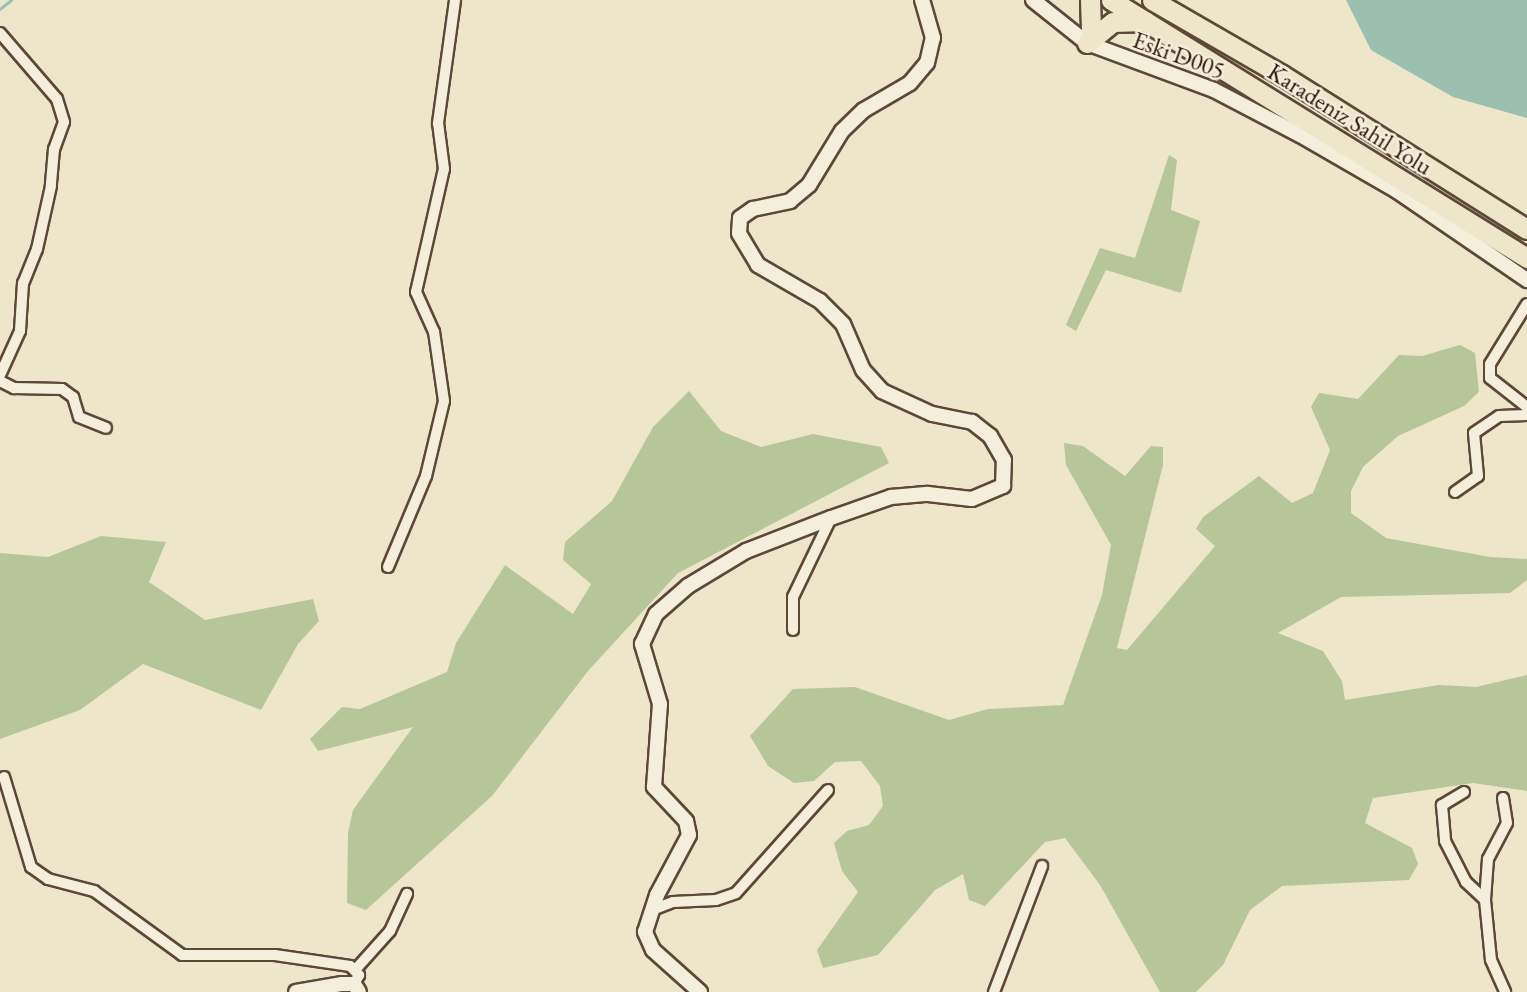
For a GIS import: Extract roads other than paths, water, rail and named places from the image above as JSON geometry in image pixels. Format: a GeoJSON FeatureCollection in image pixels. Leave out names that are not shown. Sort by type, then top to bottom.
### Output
{"type":"FeatureCollection","features":[{"type":"Feature","properties":{"kind":"highway"},"geometry":{"type":"LineString","coordinates":[[1089,41],[1090,0]]}},
{"type":"Feature","properties":{"kind":"highway","name":"Karadeniz Sahil Yolu"},"geometry":{"type":"LineString","coordinates":[[1111,0],[1527,258]]}},
{"type":"Feature","properties":{"kind":"highway","name":"Karadeniz Sahil Yolu"},"geometry":{"type":"LineString","coordinates":[[1152,0],[1282,75],[1527,229]]}},
{"type":"Feature","properties":{"kind":"highway"},"geometry":{"type":"LineString","coordinates":[[1089,41],[1113,22],[1146,21]]}},
{"type":"Feature","properties":{"kind":"street"},"geometry":{"type":"LineString","coordinates":[[387,567],[426,476],[443,412],[434,332],[416,292],[444,169],[438,123],[455,0]]}},
{"type":"Feature","properties":{"kind":"street"},"geometry":{"type":"LineString","coordinates":[[700,992],[653,950],[645,932],[652,911],[689,835],[687,821],[654,787],[660,704],[642,644],[656,614],[688,586],[746,551],[831,518],[891,497],[928,494],[972,499],[1003,486],[1004,460],[990,436],[972,422],[932,414],[882,391],[863,370],[843,324],[820,302],[758,265],[739,233],[740,218],[752,209],[790,201],[809,185],[842,131],[864,110],[910,83],[927,62],[933,38],[922,0]]}},
{"type":"Feature","properties":{"kind":"street","name":"Eski D005"},"geometry":{"type":"LineString","coordinates":[[1034,0],[1089,41],[1214,90],[1300,135],[1397,191],[1527,280]]}},
{"type":"Feature","properties":{"kind":"street"},"geometry":{"type":"LineString","coordinates":[[0,33],[57,99],[64,122],[54,149],[51,186],[37,249],[23,283],[20,331],[0,378],[14,388],[62,389],[73,397],[79,417],[106,428]]}},
{"type":"Feature","properties":{"kind":"street"},"geometry":{"type":"LineString","coordinates":[[1527,304],[1490,364],[1490,377],[1527,407]]}},
{"type":"Feature","properties":{"kind":"street"},"geometry":{"type":"LineString","coordinates":[[1455,492],[1478,476],[1472,444],[1474,433],[1499,416],[1527,415]]}},
{"type":"Feature","properties":{"kind":"street"},"geometry":{"type":"LineString","coordinates":[[793,630],[793,597],[831,518]]}},
{"type":"Feature","properties":{"kind":"street"},"geometry":{"type":"LineString","coordinates":[[4,777],[31,867],[48,879],[94,891],[182,954],[275,954],[356,982]]}},
{"type":"Feature","properties":{"kind":"street"},"geometry":{"type":"LineString","coordinates":[[652,911],[673,902],[716,900],[736,893],[828,790]]}},
{"type":"Feature","properties":{"kind":"street"},"geometry":{"type":"LineString","coordinates":[[1464,793],[1442,805],[1445,841],[1466,882],[1485,900]]}},
{"type":"Feature","properties":{"kind":"street"},"geometry":{"type":"LineString","coordinates":[[1503,798],[1507,823],[1488,859],[1485,900],[1490,960],[1505,992]]}},
{"type":"Feature","properties":{"kind":"street"},"geometry":{"type":"LineString","coordinates":[[994,992],[1042,866]]}},
{"type":"Feature","properties":{"kind":"street"},"geometry":{"type":"LineString","coordinates":[[296,992],[356,982],[390,931],[407,894]]}},
{"type":"Feature","properties":{"kind":"waterway"},"geometry":{"type":"LineString","coordinates":[[0,9],[11,0]]}}]}
